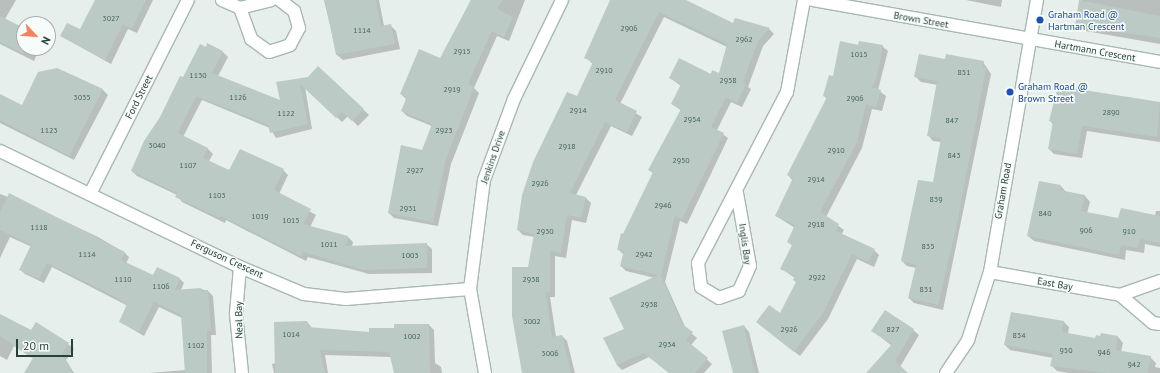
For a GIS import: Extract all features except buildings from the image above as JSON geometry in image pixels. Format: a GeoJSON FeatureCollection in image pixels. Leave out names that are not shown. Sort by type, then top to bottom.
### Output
{"type":"FeatureCollection","features":[{"type":"Feature","properties":{"kind":"street","name":"Ford Street"},"geometry":{"type":"LineString","coordinates":[[90,194],[188,0]]}},
{"type":"Feature","properties":{"kind":"street"},"geometry":{"type":"LineString","coordinates":[[222,0],[240,8],[272,0]]}},
{"type":"Feature","properties":{"kind":"street"},"geometry":{"type":"LineString","coordinates":[[240,8],[251,39],[270,52],[290,45],[299,28],[294,11],[280,0]]}},
{"type":"Feature","properties":{"kind":"street","name":"Jenkins Drive"},"geometry":{"type":"LineString","coordinates":[[485,373],[470,289],[484,180],[514,99],[562,0]]}},
{"type":"Feature","properties":{"kind":"street","name":"Inglis Bay"},"geometry":{"type":"LineString","coordinates":[[737,193],[750,266],[739,292],[719,298],[701,287],[698,263],[737,193],[787,92],[804,0]]}},
{"type":"Feature","properties":{"kind":"street","name":"Brown Street"},"geometry":{"type":"LineString","coordinates":[[812,0],[1030,39]]}},
{"type":"Feature","properties":{"kind":"street","name":"Graham Road"},"geometry":{"type":"LineString","coordinates":[[946,373],[968,340],[990,272],[1037,0]]}},
{"type":"Feature","properties":{"kind":"street","name":"Hartmann Crescent"},"geometry":{"type":"LineString","coordinates":[[1030,39],[1160,62]]}},
{"type":"Feature","properties":{"kind":"street","name":"Ferguson Crescent"},"geometry":{"type":"LineString","coordinates":[[0,151],[240,267],[304,294],[346,299],[470,289]]}},
{"type":"Feature","properties":{"kind":"street","name":"Neal Bay"},"geometry":{"type":"LineString","coordinates":[[240,267],[236,314],[242,373]]}},
{"type":"Feature","properties":{"kind":"street","name":"East Bay"},"geometry":{"type":"LineString","coordinates":[[990,272],[1120,295],[1160,281]]}},
{"type":"Feature","properties":{"kind":"street"},"geometry":{"type":"LineString","coordinates":[[1120,295],[1153,323],[1160,324]]}},
{"type":"Feature","properties":{"kind":"place","name":"Graham Road @ Hartman Crescent"},"geometry":{"type":"Point","coordinates":[1040,20]}},
{"type":"Feature","properties":{"kind":"place","name":"Graham Road @ Brown Street"},"geometry":{"type":"Point","coordinates":[1010,92]}}]}
